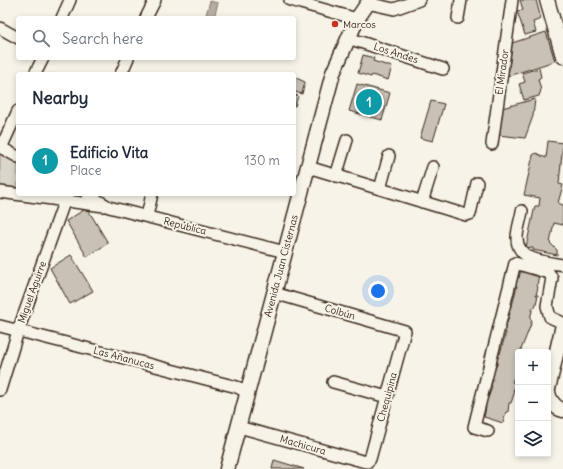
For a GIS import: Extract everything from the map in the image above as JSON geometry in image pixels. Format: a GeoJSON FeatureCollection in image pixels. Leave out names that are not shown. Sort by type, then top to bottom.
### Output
{"type":"FeatureCollection","features":[{"type":"Feature","properties":{"kind":"main road"},"geometry":{"type":"LineString","coordinates":[[547,0],[563,56]]}},
{"type":"Feature","properties":{"kind":"main road","name":"Avenida Juan Cisternas"},"geometry":{"type":"LineString","coordinates":[[227,469],[333,73],[357,19],[368,2]]}},
{"type":"Feature","properties":{"kind":"main road"},"geometry":{"type":"LineString","coordinates":[[549,385],[563,324]]}},
{"type":"Feature","properties":{"kind":"main road"},"geometry":{"type":"LineString","coordinates":[[551,400],[558,409],[563,410]]}},
{"type":"Feature","properties":{"kind":"street"},"geometry":{"type":"LineString","coordinates":[[63,16],[70,0]]}},
{"type":"Feature","properties":{"kind":"street"},"geometry":{"type":"LineString","coordinates":[[147,16],[155,0]]}},
{"type":"Feature","properties":{"kind":"street"},"geometry":{"type":"LineString","coordinates":[[290,0],[357,19]]}},
{"type":"Feature","properties":{"kind":"street"},"geometry":{"type":"LineString","coordinates":[[368,2],[394,10],[419,0]]}},
{"type":"Feature","properties":{"kind":"street"},"geometry":{"type":"LineString","coordinates":[[458,18],[460,0]]}},
{"type":"Feature","properties":{"kind":"street","name":"El Mirador"},"geometry":{"type":"LineString","coordinates":[[492,144],[512,0]]}},
{"type":"Feature","properties":{"kind":"street"},"geometry":{"type":"LineString","coordinates":[[0,28],[16,37]]}},
{"type":"Feature","properties":{"kind":"street","name":"Los Andes"},"geometry":{"type":"LineString","coordinates":[[348,38],[443,69]]}},
{"type":"Feature","properties":{"kind":"street"},"geometry":{"type":"LineString","coordinates":[[36,72],[41,60]]}},
{"type":"Feature","properties":{"kind":"street"},"geometry":{"type":"LineString","coordinates":[[122,72],[127,60]]}},
{"type":"Feature","properties":{"kind":"street"},"geometry":{"type":"LineString","coordinates":[[16,116],[1,148],[16,156]]}},
{"type":"Feature","properties":{"kind":"street"},"geometry":{"type":"LineString","coordinates":[[336,176],[347,140]]}},
{"type":"Feature","properties":{"kind":"street"},"geometry":{"type":"LineString","coordinates":[[380,189],[389,156]]}},
{"type":"Feature","properties":{"kind":"street"},"geometry":{"type":"LineString","coordinates":[[308,167],[466,215],[470,214],[477,184]]}},
{"type":"Feature","properties":{"kind":"street"},"geometry":{"type":"LineString","coordinates":[[422,202],[433,167]]}},
{"type":"Feature","properties":{"kind":"street"},"geometry":{"type":"LineString","coordinates":[[0,192],[16,193]]}},
{"type":"Feature","properties":{"kind":"street"},"geometry":{"type":"LineString","coordinates":[[43,196],[65,198],[108,207]]}},
{"type":"Feature","properties":{"kind":"street","name":"República"},"geometry":{"type":"LineString","coordinates":[[90,196],[108,207],[285,252]]}},
{"type":"Feature","properties":{"kind":"street"},"geometry":{"type":"LineString","coordinates":[[146,216],[151,196]]}},
{"type":"Feature","properties":{"kind":"street","name":"Miguel Aguirre"},"geometry":{"type":"LineString","coordinates":[[0,390],[18,331],[65,198]]}},
{"type":"Feature","properties":{"kind":"street"},"geometry":{"type":"LineString","coordinates":[[522,211],[517,243],[522,251],[530,259],[563,265]]}},
{"type":"Feature","properties":{"kind":"street"},"geometry":{"type":"LineString","coordinates":[[488,431],[474,427],[515,263],[549,273],[552,278],[547,306],[550,316],[563,324]]}},
{"type":"Feature","properties":{"kind":"street","name":"Colbún"},"geometry":{"type":"LineString","coordinates":[[274,293],[405,331]]}},
{"type":"Feature","properties":{"kind":"street","name":"Las Añanucas"},"geometry":{"type":"LineString","coordinates":[[0,326],[237,387],[247,392]]}},
{"type":"Feature","properties":{"kind":"street","name":"Chequipina"},"geometry":{"type":"LineString","coordinates":[[367,462],[370,459],[405,331]]}},
{"type":"Feature","properties":{"kind":"street"},"geometry":{"type":"LineString","coordinates":[[333,382],[387,397]]}},
{"type":"Feature","properties":{"kind":"street","name":"Machicura"},"geometry":{"type":"LineString","coordinates":[[239,427],[362,462],[367,462]]}},
{"type":"Feature","properties":{"kind":"shaded area"},"geometry":{"type":"Polygon","coordinates":[[[210,1],[218,3],[215,16],[206,16],[210,1]]]}},
{"type":"Feature","properties":{"kind":"shaded area"},"geometry":{"type":"Polygon","coordinates":[[[0,154],[16,163],[16,188],[0,186],[0,154]]]}},
{"type":"Feature","properties":{"kind":"building"},"geometry":{"type":"Polygon","coordinates":[[[520,0],[536,0],[541,19],[533,22],[536,32],[525,35],[517,11],[523,10],[520,0]]]}},
{"type":"Feature","properties":{"kind":"building"},"geometry":{"type":"Polygon","coordinates":[[[546,32],[555,61],[508,76],[512,43],[546,32]]]}},
{"type":"Feature","properties":{"kind":"building"},"geometry":{"type":"Polygon","coordinates":[[[363,55],[374,58],[373,61],[392,67],[388,80],[372,75],[371,77],[358,73],[363,55]]]}},
{"type":"Feature","properties":{"kind":"building"},"geometry":{"type":"Polygon","coordinates":[[[539,68],[541,77],[538,79],[541,90],[539,96],[524,100],[519,84],[525,82],[522,73],[539,68]]]}},
{"type":"Feature","properties":{"kind":"building"},"geometry":{"type":"Polygon","coordinates":[[[296,78],[305,82],[302,94],[296,92],[296,78]]]}},
{"type":"Feature","properties":{"kind":"building"},"geometry":{"type":"Polygon","coordinates":[[[357,84],[390,93],[382,120],[349,111],[357,84]]]}},
{"type":"Feature","properties":{"kind":"building"},"geometry":{"type":"Polygon","coordinates":[[[535,99],[533,116],[525,138],[498,135],[502,108],[535,99]]]}},
{"type":"Feature","properties":{"kind":"building"},"geometry":{"type":"Polygon","coordinates":[[[431,101],[444,104],[433,141],[420,138],[431,101]]]}},
{"type":"Feature","properties":{"kind":"building"},"geometry":{"type":"Polygon","coordinates":[[[548,141],[563,143],[559,184],[563,185],[558,203],[563,205],[563,225],[554,223],[550,243],[557,250],[557,255],[526,247],[535,206],[539,206],[540,198],[524,195],[533,155],[536,153],[546,158],[548,141]]]}},
{"type":"Feature","properties":{"kind":"building"},"geometry":{"type":"Polygon","coordinates":[[[87,208],[108,243],[87,257],[66,221],[87,208]]]}},
{"type":"Feature","properties":{"kind":"building"},"geometry":{"type":"Polygon","coordinates":[[[71,255],[93,291],[70,304],[50,268],[71,255]]]}},
{"type":"Feature","properties":{"kind":"building"},"geometry":{"type":"Polygon","coordinates":[[[521,269],[539,274],[536,295],[538,295],[535,308],[533,307],[530,319],[532,320],[530,327],[521,349],[515,349],[515,378],[512,382],[515,384],[513,391],[515,391],[511,403],[509,403],[508,412],[506,412],[503,423],[484,417],[486,407],[484,407],[486,398],[488,398],[492,387],[493,379],[491,378],[498,362],[496,361],[498,353],[500,354],[506,332],[503,331],[505,322],[507,323],[510,313],[508,312],[509,305],[512,306],[517,286],[515,286],[517,277],[519,278],[521,269]]]}},
{"type":"Feature","properties":{"kind":"building"},"geometry":{"type":"Polygon","coordinates":[[[274,460],[304,469],[272,469],[274,460]]]}},
{"type":"Feature","properties":{"kind":"place","name":"Marcos"},"geometry":{"type":"Point","coordinates":[335,24]}},
{"type":"Feature","properties":{"kind":"place","name":"Edificio Vita"},"geometry":{"type":"Point","coordinates":[369,102]}}]}
